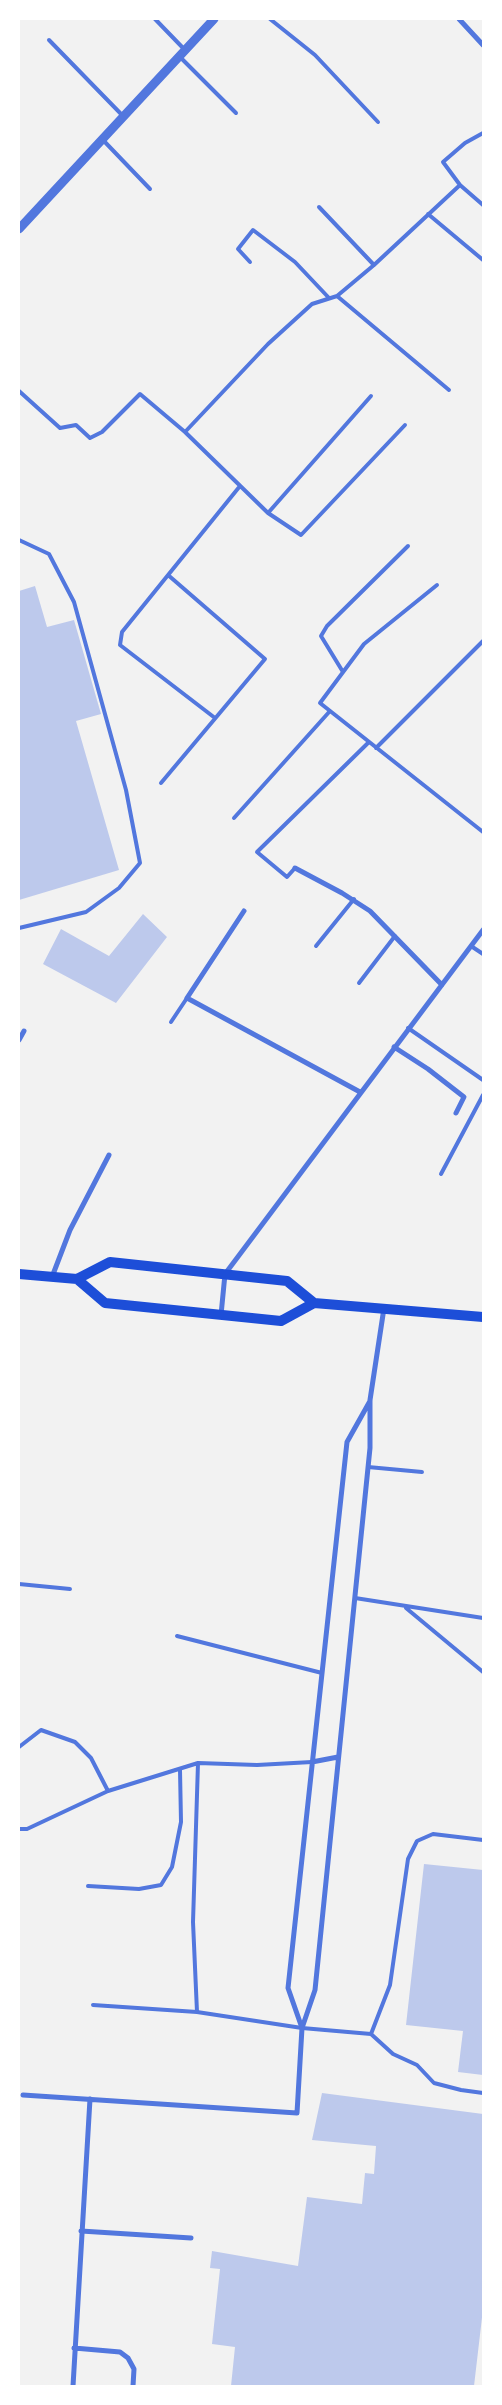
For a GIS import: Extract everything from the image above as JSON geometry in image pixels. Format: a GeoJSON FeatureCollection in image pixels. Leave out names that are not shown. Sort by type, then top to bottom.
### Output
{"type":"FeatureCollection","features":[{"type":"Feature","properties":{"kind":"main road"},"geometry":{"type":"LineString","coordinates":[[19,1274],[77,1279],[110,1262],[287,1281],[314,1303]]}},
{"type":"Feature","properties":{"kind":"main road"},"geometry":{"type":"LineString","coordinates":[[77,1279],[105,1302],[281,1321],[314,1303],[483,1317]]}},
{"type":"Feature","properties":{"kind":"street"},"geometry":{"type":"LineString","coordinates":[[19,229],[181,52],[214,19]]}},
{"type":"Feature","properties":{"kind":"street"},"geometry":{"type":"LineString","coordinates":[[459,19],[482,42]]}},
{"type":"Feature","properties":{"kind":"street"},"geometry":{"type":"LineString","coordinates":[[294,868],[354,900],[370,911],[442,985]]}},
{"type":"Feature","properties":{"kind":"street"},"geometry":{"type":"LineString","coordinates":[[244,911],[186,998],[360,1092]]}},
{"type":"Feature","properties":{"kind":"street"},"geometry":{"type":"LineString","coordinates":[[220,1315],[225,1274],[483,930]]}},
{"type":"Feature","properties":{"kind":"street"},"geometry":{"type":"LineString","coordinates":[[19,1040],[24,1031]]}},
{"type":"Feature","properties":{"kind":"street"},"geometry":{"type":"LineString","coordinates":[[394,1048],[428,1069],[464,1097],[456,1113]]}},
{"type":"Feature","properties":{"kind":"street"},"geometry":{"type":"LineString","coordinates":[[52,1277],[70,1230],[109,1155]]}},
{"type":"Feature","properties":{"kind":"street"},"geometry":{"type":"LineString","coordinates":[[23,2095],[297,2113],[302,2028],[316,1990],[368,1467],[370,1400],[384,1308]]}},
{"type":"Feature","properties":{"kind":"street"},"geometry":{"type":"LineString","coordinates":[[302,2028],[288,1988],[312,1762],[347,1442],[370,1400]]}},
{"type":"Feature","properties":{"kind":"street"},"geometry":{"type":"LineString","coordinates":[[312,1762],[338,1758]]}},
{"type":"Feature","properties":{"kind":"street"},"geometry":{"type":"LineString","coordinates":[[73,2386],[90,2099]]}},
{"type":"Feature","properties":{"kind":"street"},"geometry":{"type":"LineString","coordinates":[[81,2232],[191,2238]]}},
{"type":"Feature","properties":{"kind":"street"},"geometry":{"type":"LineString","coordinates":[[74,2348],[120,2352],[128,2358],[134,2369],[133,2386]]}},
{"type":"Feature","properties":{"kind":"lane"},"geometry":{"type":"LineString","coordinates":[[156,19],[181,52],[236,113]]}},
{"type":"Feature","properties":{"kind":"lane"},"geometry":{"type":"LineString","coordinates":[[270,19],[315,55],[378,122]]}},
{"type":"Feature","properties":{"kind":"lane"},"geometry":{"type":"LineString","coordinates":[[48,40],[123,116]]}},
{"type":"Feature","properties":{"kind":"lane"},"geometry":{"type":"LineString","coordinates":[[483,133],[465,143],[443,162],[460,185],[483,205]]}},
{"type":"Feature","properties":{"kind":"lane"},"geometry":{"type":"LineString","coordinates":[[102,139],[150,189]]}},
{"type":"Feature","properties":{"kind":"lane"},"geometry":{"type":"LineString","coordinates":[[185,432],[268,344],[312,304],[337,296],[374,265],[460,185]]}},
{"type":"Feature","properties":{"kind":"lane"},"geometry":{"type":"LineString","coordinates":[[319,207],[374,265]]}},
{"type":"Feature","properties":{"kind":"lane"},"geometry":{"type":"LineString","coordinates":[[428,214],[483,260]]}},
{"type":"Feature","properties":{"kind":"lane"},"geometry":{"type":"LineString","coordinates":[[250,262],[238,249],[253,230],[295,262],[329,298]]}},
{"type":"Feature","properties":{"kind":"lane"},"geometry":{"type":"LineString","coordinates":[[337,296],[449,390]]}},
{"type":"Feature","properties":{"kind":"lane"},"geometry":{"type":"LineString","coordinates":[[19,391],[60,428],[76,425],[90,438],[102,432],[140,394],[185,432],[268,513],[301,535],[404,425]]}},
{"type":"Feature","properties":{"kind":"lane"},"geometry":{"type":"LineString","coordinates":[[268,513],[372,396]]}},
{"type":"Feature","properties":{"kind":"lane"},"geometry":{"type":"LineString","coordinates":[[215,718],[120,645],[122,632],[240,486]]}},
{"type":"Feature","properties":{"kind":"lane"},"geometry":{"type":"LineString","coordinates":[[19,540],[49,554],[74,602],[126,790],[140,863],[120,888],[86,912],[19,928]]}},
{"type":"Feature","properties":{"kind":"lane"},"geometry":{"type":"LineString","coordinates":[[343,672],[321,636],[327,626],[408,546]]}},
{"type":"Feature","properties":{"kind":"lane"},"geometry":{"type":"LineString","coordinates":[[161,783],[266,659],[168,575]]}},
{"type":"Feature","properties":{"kind":"lane"},"geometry":{"type":"LineString","coordinates":[[437,585],[364,644],[320,703],[483,832]]}},
{"type":"Feature","properties":{"kind":"lane"},"geometry":{"type":"LineString","coordinates":[[376,748],[483,641]]}},
{"type":"Feature","properties":{"kind":"lane"},"geometry":{"type":"LineString","coordinates":[[234,818],[330,710]]}},
{"type":"Feature","properties":{"kind":"lane"},"geometry":{"type":"LineString","coordinates":[[294,868],[287,877],[257,852],[369,742]]}},
{"type":"Feature","properties":{"kind":"lane"},"geometry":{"type":"LineString","coordinates":[[316,946],[354,900]]}},
{"type":"Feature","properties":{"kind":"lane"},"geometry":{"type":"LineString","coordinates":[[359,983],[395,936]]}},
{"type":"Feature","properties":{"kind":"lane"},"geometry":{"type":"LineString","coordinates":[[471,946],[483,954]]}},
{"type":"Feature","properties":{"kind":"lane"},"geometry":{"type":"LineString","coordinates":[[171,1022],[186,998]]}},
{"type":"Feature","properties":{"kind":"lane"},"geometry":{"type":"LineString","coordinates":[[408,1028],[483,1080]]}},
{"type":"Feature","properties":{"kind":"lane"},"geometry":{"type":"LineString","coordinates":[[441,1174],[483,1095]]}},
{"type":"Feature","properties":{"kind":"lane"},"geometry":{"type":"LineString","coordinates":[[368,1467],[422,1472]]}},
{"type":"Feature","properties":{"kind":"lane"},"geometry":{"type":"LineString","coordinates":[[19,1584],[70,1588]]}},
{"type":"Feature","properties":{"kind":"lane"},"geometry":{"type":"LineString","coordinates":[[355,1598],[406,1608],[483,1618]]}},
{"type":"Feature","properties":{"kind":"lane"},"geometry":{"type":"LineString","coordinates":[[406,1608],[483,1672]]}},
{"type":"Feature","properties":{"kind":"lane"},"geometry":{"type":"LineString","coordinates":[[177,1636],[322,1673]]}},
{"type":"Feature","properties":{"kind":"lane"},"geometry":{"type":"LineString","coordinates":[[19,1747],[41,1730],[75,1742],[91,1758],[108,1791]]}},
{"type":"Feature","properties":{"kind":"lane"},"geometry":{"type":"LineString","coordinates":[[19,1829],[27,1829],[108,1791],[198,1763],[257,1765],[312,1762]]}},
{"type":"Feature","properties":{"kind":"lane"},"geometry":{"type":"LineString","coordinates":[[197,2012],[193,1922],[198,1763]]}},
{"type":"Feature","properties":{"kind":"lane"},"geometry":{"type":"LineString","coordinates":[[88,1886],[139,1889],[160,1885],[172,1867],[181,1822],[180,1770]]}},
{"type":"Feature","properties":{"kind":"lane"},"geometry":{"type":"LineString","coordinates":[[371,2034],[390,1985],[408,1859],[418,1841],[433,1834],[483,1840]]}},
{"type":"Feature","properties":{"kind":"lane"},"geometry":{"type":"LineString","coordinates":[[93,2005],[197,2012],[302,2028],[371,2034],[393,2054],[417,2065],[434,2083],[483,2093]]}},
{"type":"Feature","properties":{"kind":"building"},"geometry":{"type":"Polygon","coordinates":[[[35,586],[47,627],[74,620],[101,714],[76,721],[119,870],[19,900],[19,591],[35,586]]]}},
{"type":"Feature","properties":{"kind":"building"},"geometry":{"type":"Polygon","coordinates":[[[143,914],[167,937],[116,1003],[43,964],[61,929],[109,956],[143,914]]]}},
{"type":"Feature","properties":{"kind":"building"},"geometry":{"type":"Polygon","coordinates":[[[424,1864],[483,1870],[483,2075],[458,2072],[463,2031],[406,2025],[424,1864]]]}},
{"type":"Feature","properties":{"kind":"building"},"geometry":{"type":"Polygon","coordinates":[[[322,2093],[483,2114],[483,2309],[474,2386],[231,2386],[235,2347],[212,2344],[220,2269],[210,2268],[212,2251],[298,2266],[307,2197],[362,2204],[365,2173],[374,2174],[376,2146],[312,2140],[322,2093]]]}}]}
